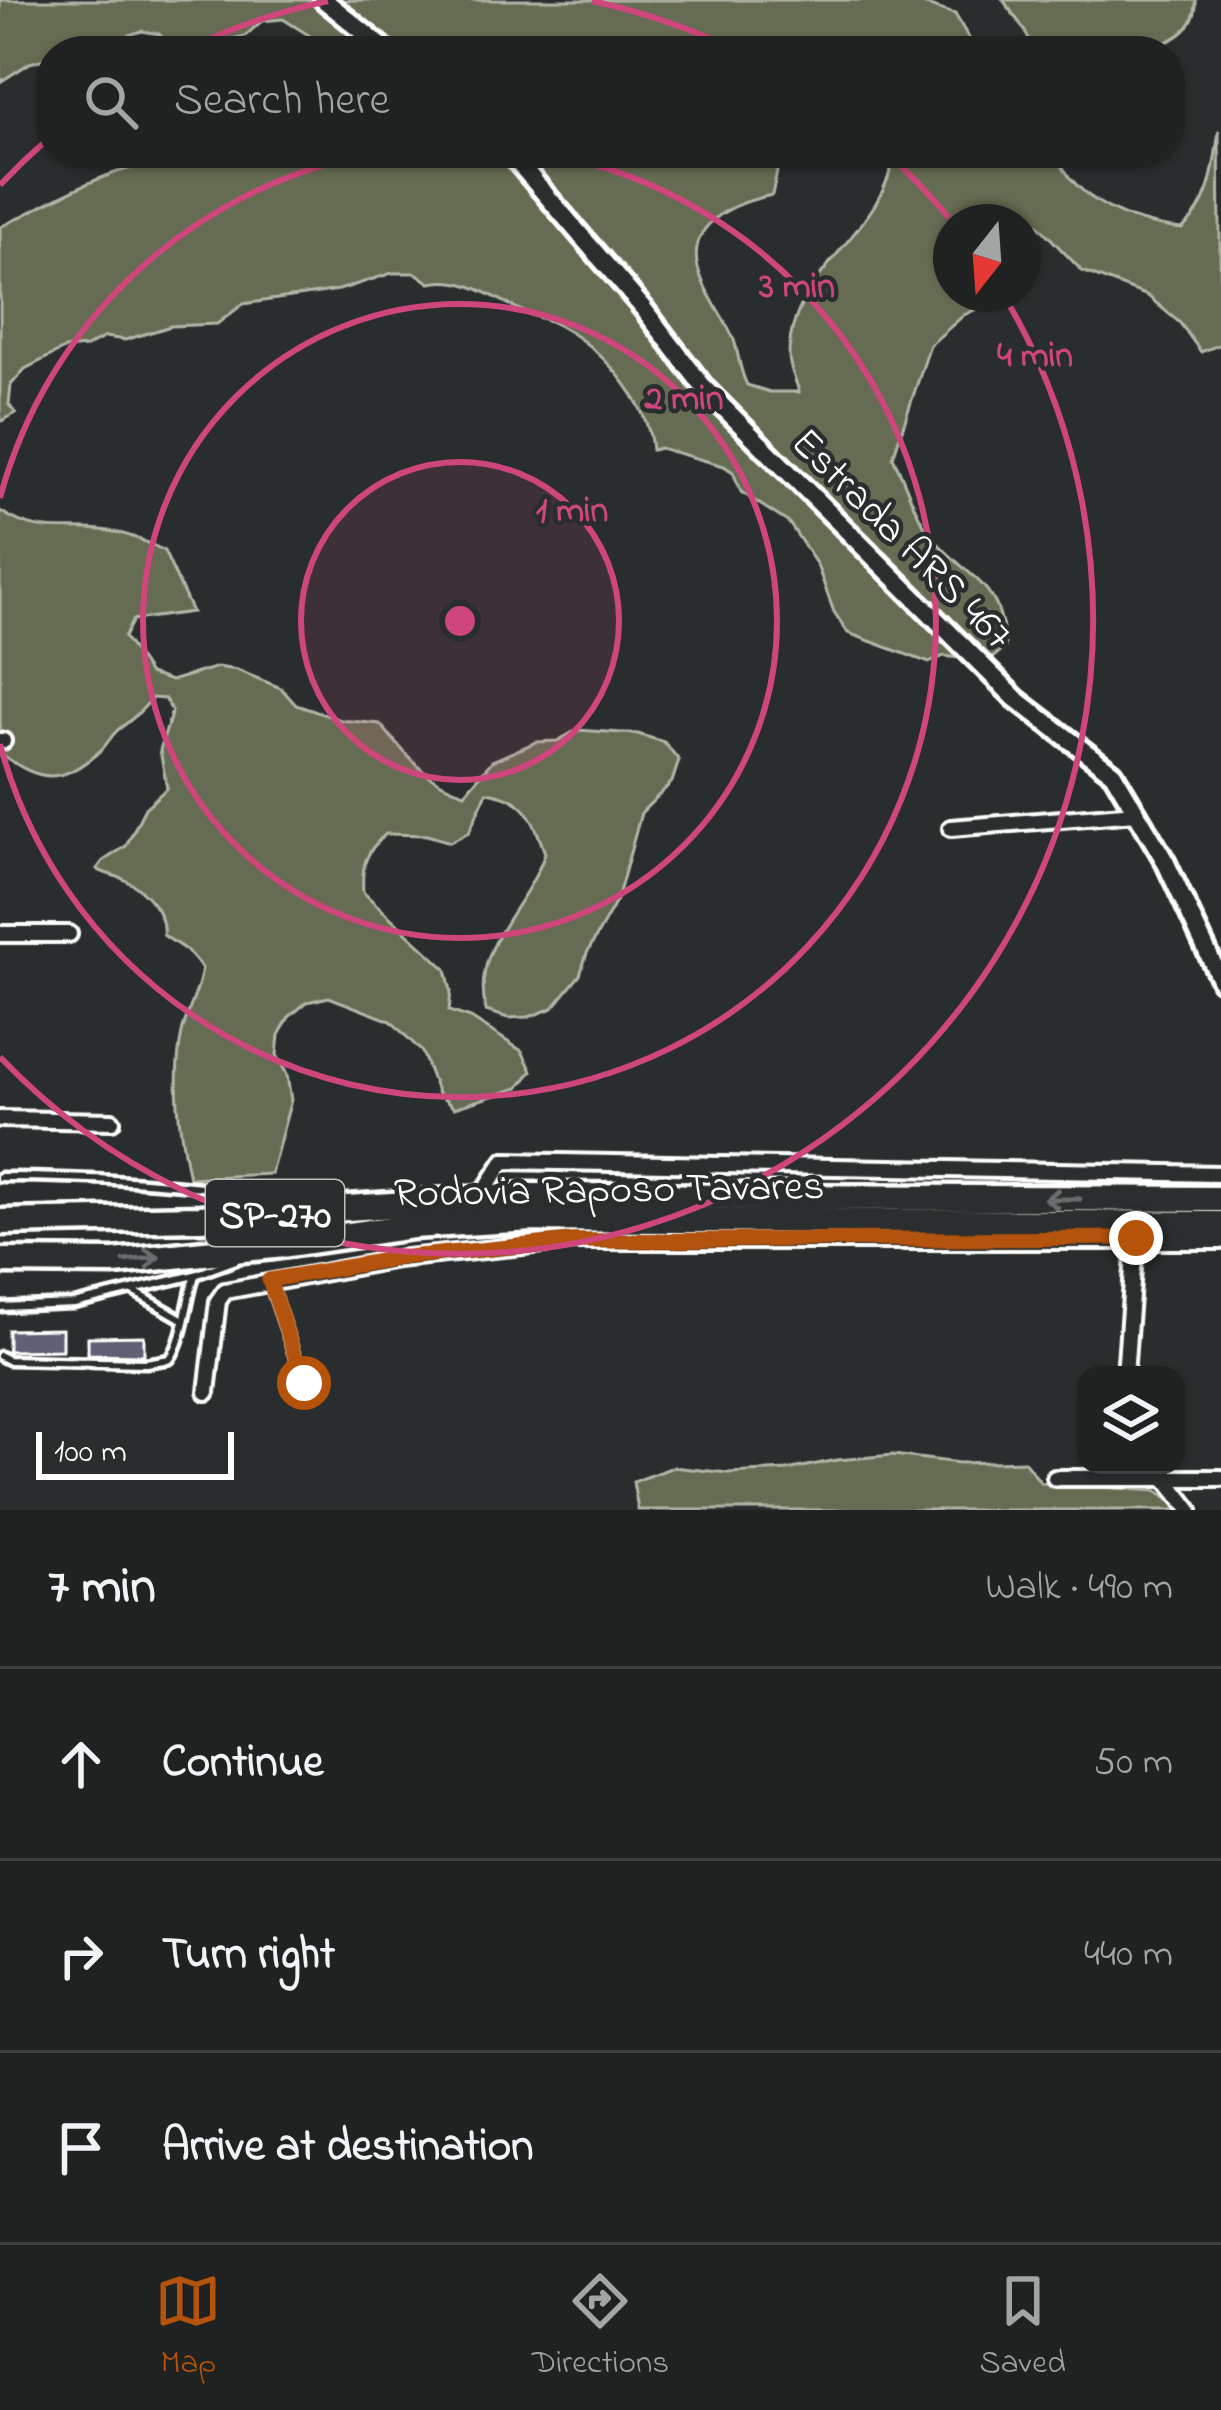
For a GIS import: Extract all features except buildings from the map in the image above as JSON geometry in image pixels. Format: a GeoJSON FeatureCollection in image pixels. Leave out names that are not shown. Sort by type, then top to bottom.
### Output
{"type":"FeatureCollection","features":[{"type":"Feature","properties":{"kind":"highway","name":"Rodovia Raposo Tavares"},"geometry":{"type":"LineString","coordinates":[[0,1222],[200,1218],[548,1196],[1221,1199]]}},
{"type":"Feature","properties":{"kind":"highway","name":"Rodovia Raposo Tavares"},"geometry":{"type":"LineString","coordinates":[[0,1261],[114,1262],[412,1226],[533,1219],[1136,1231],[1221,1224]]}},
{"type":"Feature","properties":{"kind":"street"},"geometry":{"type":"LineString","coordinates":[[324,0],[368,36]]}},
{"type":"Feature","properties":{"kind":"street","name":"Estrada ARS 467"},"geometry":{"type":"LineString","coordinates":[[524,168],[705,389],[1016,699],[1113,773],[1165,861],[1221,982]]}},
{"type":"Feature","properties":{"kind":"street"},"geometry":{"type":"LineString","coordinates":[[951,828],[1136,813]]}},
{"type":"Feature","properties":{"kind":"street"},"geometry":{"type":"LineString","coordinates":[[0,934],[68,934]]}},
{"type":"Feature","properties":{"kind":"street"},"geometry":{"type":"LineString","coordinates":[[0,1119],[112,1121]]}},
{"type":"Feature","properties":{"kind":"street"},"geometry":{"type":"LineString","coordinates":[[478,1199],[504,1161],[1221,1174]]}},
{"type":"Feature","properties":{"kind":"street"},"geometry":{"type":"LineString","coordinates":[[1126,1366],[1136,1231]]}},
{"type":"Feature","properties":{"kind":"street"},"geometry":{"type":"LineString","coordinates":[[207,1392],[218,1301],[225,1292],[398,1258],[571,1241],[1136,1231],[1221,1240]]}},
{"type":"Feature","properties":{"kind":"street"},"geometry":{"type":"LineString","coordinates":[[1158,1474],[1190,1510]]}},
{"type":"Feature","properties":{"kind":"street"},"geometry":{"type":"LineString","coordinates":[[1055,1478],[1221,1478]]}},
{"type":"Feature","properties":{"kind":"lane"},"geometry":{"type":"LineString","coordinates":[[0,1177],[246,1192],[345,1208]]}},
{"type":"Feature","properties":{"kind":"lane"},"geometry":{"type":"LineString","coordinates":[[0,1307],[74,1304],[195,1275],[274,1246]]}},
{"type":"Feature","properties":{"kind":"lane"},"geometry":{"type":"LineString","coordinates":[[0,1356],[8,1360],[146,1363],[170,1359],[179,1346],[195,1275]]}},
{"type":"Feature","properties":{"kind":"lane"},"geometry":{"type":"LineString","coordinates":[[269,1280],[304,1383]]}},
{"type":"Feature","properties":{"kind":"lane"},"geometry":{"type":"LineString","coordinates":[[129,1289],[182,1319]]}},
{"type":"Feature","properties":{"kind":"green space"},"geometry":{"type":"Polygon","coordinates":[[[0,0],[910,0],[955,14],[967,36],[310,36],[283,19],[262,21],[245,36],[161,36],[142,31],[126,36],[36,36],[36,61],[0,82],[0,0]]]}},
{"type":"Feature","properties":{"kind":"green space"},"geometry":{"type":"Polygon","coordinates":[[[1003,0],[1196,0],[1192,21],[1178,36],[1027,36],[1003,0]]]}},
{"type":"Feature","properties":{"kind":"green space"},"geometry":{"type":"Polygon","coordinates":[[[1219,130],[1221,344],[1201,352],[1180,323],[1148,296],[1082,271],[1041,228],[1041,204],[933,204],[933,312],[970,312],[930,345],[893,457],[929,532],[983,585],[998,609],[1005,647],[988,662],[944,656],[929,663],[848,633],[834,612],[817,565],[789,523],[741,492],[733,472],[660,448],[652,450],[631,393],[587,344],[552,322],[456,282],[430,283],[416,273],[392,273],[339,290],[243,304],[217,324],[171,326],[125,340],[105,337],[86,347],[64,349],[25,369],[11,385],[9,405],[16,413],[0,422],[0,227],[82,186],[132,168],[778,168],[772,195],[719,216],[701,235],[697,248],[703,283],[734,340],[747,385],[770,392],[799,392],[789,361],[793,326],[820,276],[874,207],[890,168],[1064,168],[1107,208],[1182,229],[1205,196],[1219,130]]]}},
{"type":"Feature","properties":{"kind":"green space"},"geometry":{"type":"Polygon","coordinates":[[[0,511],[38,527],[118,533],[164,551],[192,612],[133,620],[124,637],[149,674],[171,681],[217,667],[237,670],[281,688],[296,705],[341,720],[380,724],[427,774],[450,788],[465,793],[492,761],[577,730],[638,734],[664,742],[679,760],[672,782],[641,813],[617,900],[580,975],[553,1008],[508,1018],[486,1011],[483,988],[493,947],[545,853],[520,804],[487,792],[469,832],[450,842],[427,835],[386,834],[366,859],[363,892],[446,969],[449,1011],[471,1018],[522,1051],[532,1071],[518,1088],[454,1108],[438,1094],[422,1052],[391,1021],[329,997],[307,1002],[289,1017],[279,1035],[277,1055],[287,1075],[291,1100],[271,1174],[189,1178],[177,1069],[182,1033],[202,968],[163,935],[158,911],[147,896],[125,880],[97,869],[126,846],[145,808],[167,788],[160,750],[172,711],[165,699],[152,698],[100,751],[62,774],[40,775],[0,753],[0,511]]]}},
{"type":"Feature","properties":{"kind":"green space"},"geometry":{"type":"Polygon","coordinates":[[[893,1455],[959,1463],[1024,1461],[1041,1483],[1157,1491],[1183,1510],[638,1510],[633,1482],[673,1467],[728,1473],[787,1470],[893,1455]]]}},
{"type":"Feature","properties":{"kind":"route"},"geometry":{"type":"LineString","coordinates":[[304,1383],[269,1280],[398,1258],[571,1241],[1136,1238]]}}]}
